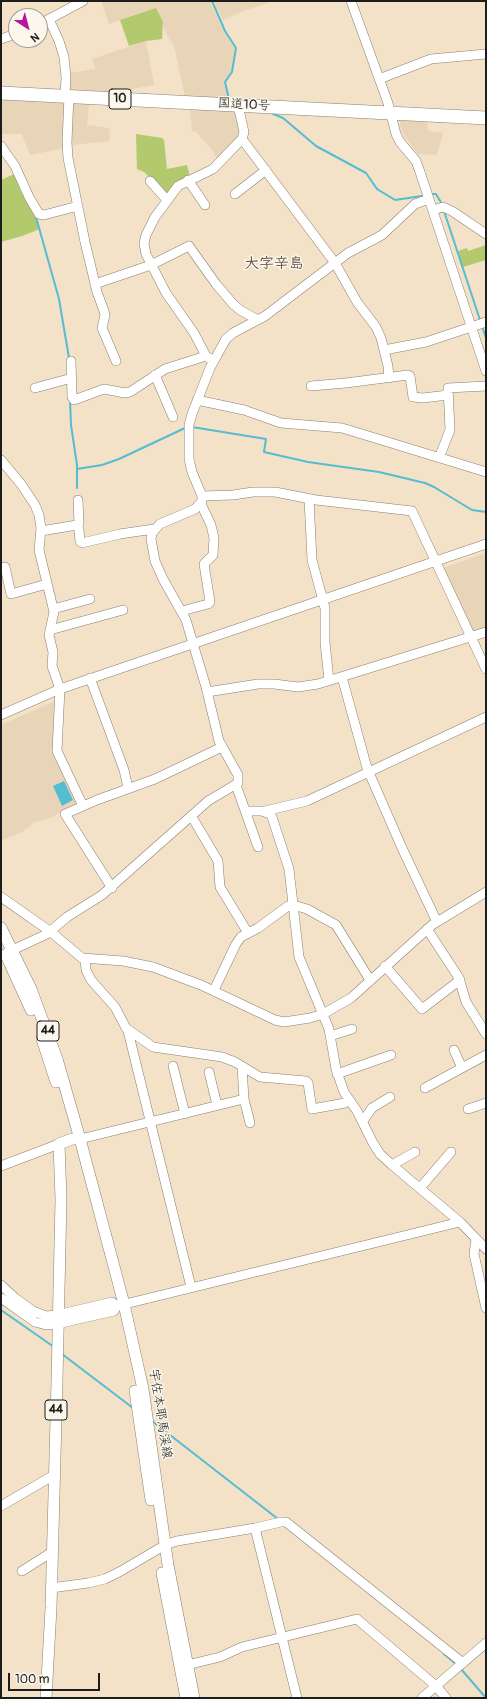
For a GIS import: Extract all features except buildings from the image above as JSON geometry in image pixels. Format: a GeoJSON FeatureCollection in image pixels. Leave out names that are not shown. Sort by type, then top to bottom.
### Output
{"type":"FeatureCollection","features":[{"type":"Feature","properties":{"kind":"highway","name":"国道10号"},"geometry":{"type":"LineString","coordinates":[[1,93],[486,118]]}},
{"type":"Feature","properties":{"kind":"main road","name":"宇佐本耶馬渓線"},"geometry":{"type":"LineString","coordinates":[[1,928],[4,952],[31,989],[57,1059],[76,1139],[143,1389],[162,1547],[166,1600],[186,1698]]}},
{"type":"Feature","properties":{"kind":"main road"},"geometry":{"type":"LineString","coordinates":[[59,1144],[76,1139]]}},
{"type":"Feature","properties":{"kind":"main road","name":"44"},"geometry":{"type":"LineString","coordinates":[[46,1698],[51,1588],[61,1199],[59,1144]]}},
{"type":"Feature","properties":{"kind":"main road","name":"宇佐本耶馬渓線"},"geometry":{"type":"LineString","coordinates":[[121,1305],[162,1547],[194,1698]]}},
{"type":"Feature","properties":{"kind":"street"},"geometry":{"type":"LineString","coordinates":[[83,1],[49,19],[59,41],[64,57],[67,96],[67,147],[78,206],[95,284],[105,313],[102,328],[116,361]]}},
{"type":"Feature","properties":{"kind":"street"},"geometry":{"type":"LineString","coordinates":[[351,1],[391,113],[396,134],[418,166],[486,371]]}},
{"type":"Feature","properties":{"kind":"street"},"geometry":{"type":"LineString","coordinates":[[379,79],[431,60],[486,54]]}},
{"type":"Feature","properties":{"kind":"street"},"geometry":{"type":"LineString","coordinates":[[210,358],[169,298],[144,250],[144,241],[155,217],[179,185],[213,169],[242,139],[244,132],[239,105]]}},
{"type":"Feature","properties":{"kind":"street"},"geometry":{"type":"LineString","coordinates":[[242,139],[335,263],[357,302],[377,330],[384,350],[389,378]]}},
{"type":"Feature","properties":{"kind":"street"},"geometry":{"type":"LineString","coordinates":[[1,146],[16,166],[29,197],[39,214],[43,215],[78,206]]}},
{"type":"Feature","properties":{"kind":"street"},"geometry":{"type":"LineString","coordinates":[[236,194],[266,170]]}},
{"type":"Feature","properties":{"kind":"street"},"geometry":{"type":"LineString","coordinates":[[188,180],[205,205]]}},
{"type":"Feature","properties":{"kind":"street"},"geometry":{"type":"LineString","coordinates":[[150,181],[167,200]]}},
{"type":"Feature","properties":{"kind":"street"},"geometry":{"type":"LineString","coordinates":[[182,611],[208,604],[210,602],[204,564],[213,555],[213,533],[192,472],[189,453],[190,421],[210,358],[228,337],[258,320],[353,250],[382,235],[415,204],[429,200]]}},
{"type":"Feature","properties":{"kind":"street"},"geometry":{"type":"LineString","coordinates":[[433,210],[443,207],[452,211],[486,234]]}},
{"type":"Feature","properties":{"kind":"street"},"geometry":{"type":"LineString","coordinates":[[95,284],[151,265],[189,246],[216,284],[233,304],[240,310],[258,320]]}},
{"type":"Feature","properties":{"kind":"street"},"geometry":{"type":"LineString","coordinates":[[384,350],[426,342],[486,322]]}},
{"type":"Feature","properties":{"kind":"street"},"geometry":{"type":"LineString","coordinates":[[71,361],[72,397],[74,400],[104,389],[127,393],[170,366],[210,358]]}},
{"type":"Feature","properties":{"kind":"street"},"geometry":{"type":"LineString","coordinates":[[155,375],[173,417]]}},
{"type":"Feature","properties":{"kind":"street"},"geometry":{"type":"LineString","coordinates":[[311,386],[410,376],[412,394],[414,397],[429,398],[448,395]]}},
{"type":"Feature","properties":{"kind":"street"},"geometry":{"type":"LineString","coordinates":[[35,388],[72,378]]}},
{"type":"Feature","properties":{"kind":"street"},"geometry":{"type":"LineString","coordinates":[[439,458],[450,430],[447,390],[450,388],[486,386]]}},
{"type":"Feature","properties":{"kind":"street"},"geometry":{"type":"LineString","coordinates":[[197,400],[244,410],[281,423],[342,428],[486,472]]}},
{"type":"Feature","properties":{"kind":"street"},"geometry":{"type":"LineString","coordinates":[[1,460],[21,484],[35,505],[39,515],[41,531],[40,550],[54,614],[49,635],[53,652],[52,666],[60,689],[57,751],[83,806]]}},
{"type":"Feature","properties":{"kind":"street"},"geometry":{"type":"LineString","coordinates":[[78,500],[78,526],[80,541],[82,542],[154,529],[160,524],[195,509],[201,500],[259,492],[284,493],[310,499],[410,510],[414,513],[486,669]]}},
{"type":"Feature","properties":{"kind":"street"},"geometry":{"type":"LineString","coordinates":[[310,499],[312,560],[325,608],[325,642],[329,681]]}},
{"type":"Feature","properties":{"kind":"street"},"geometry":{"type":"LineString","coordinates":[[41,531],[60,527],[78,526]]}},
{"type":"Feature","properties":{"kind":"street"},"geometry":{"type":"LineString","coordinates":[[4,952],[36,941],[51,932],[67,917],[112,888],[212,799],[236,785],[239,781],[238,775],[222,747],[208,692],[187,623],[155,561],[151,539],[154,529]]}},
{"type":"Feature","properties":{"kind":"street"},"geometry":{"type":"LineString","coordinates":[[1,715],[60,689],[90,678],[486,544]]}},
{"type":"Feature","properties":{"kind":"street"},"geometry":{"type":"LineString","coordinates":[[1,568],[5,567],[11,594],[47,584]]}},
{"type":"Feature","properties":{"kind":"street"},"geometry":{"type":"LineString","coordinates":[[53,609],[90,599]]}},
{"type":"Feature","properties":{"kind":"street"},"geometry":{"type":"LineString","coordinates":[[50,630],[123,610]]}},
{"type":"Feature","properties":{"kind":"street"},"geometry":{"type":"LineString","coordinates":[[208,692],[258,684],[302,687],[329,681],[486,632]]}},
{"type":"Feature","properties":{"kind":"street"},"geometry":{"type":"LineString","coordinates":[[342,677],[369,772],[402,848],[437,922]]}},
{"type":"Feature","properties":{"kind":"street"},"geometry":{"type":"LineString","coordinates":[[90,678],[124,770],[128,788]]}},
{"type":"Feature","properties":{"kind":"street"},"geometry":{"type":"LineString","coordinates":[[265,812],[307,801],[486,717]]}},
{"type":"Feature","properties":{"kind":"street"},"geometry":{"type":"LineString","coordinates":[[112,888],[65,814],[128,788],[155,779],[222,747]]}},
{"type":"Feature","properties":{"kind":"street"},"geometry":{"type":"LineString","coordinates":[[236,785],[258,847]]}},
{"type":"Feature","properties":{"kind":"street"},"geometry":{"type":"LineString","coordinates":[[246,810],[265,812],[270,814],[272,817],[289,869],[300,961],[323,1014],[330,1036],[337,1074],[341,1086],[363,1121],[375,1147],[392,1165],[460,1222],[486,1249]]}},
{"type":"Feature","properties":{"kind":"street"},"geometry":{"type":"LineString","coordinates":[[192,817],[218,861],[220,887],[248,933]]}},
{"type":"Feature","properties":{"kind":"street"},"geometry":{"type":"LineString","coordinates":[[1,897],[51,932],[77,955],[85,959],[122,960],[153,967],[214,990],[278,1021],[288,1022],[323,1014],[351,998],[427,929],[486,892]]}},
{"type":"Feature","properties":{"kind":"street"},"geometry":{"type":"LineString","coordinates":[[214,990],[238,941],[288,906],[294,904],[307,909],[336,926],[370,980]]}},
{"type":"Feature","properties":{"kind":"street"},"geometry":{"type":"LineString","coordinates":[[427,929],[460,980],[466,1002],[486,1034]]}},
{"type":"Feature","properties":{"kind":"street"},"geometry":{"type":"LineString","coordinates":[[85,959],[86,970],[91,980],[115,1007],[128,1031],[152,1122],[191,1287]]}},
{"type":"Feature","properties":{"kind":"street"},"geometry":{"type":"LineString","coordinates":[[385,966],[422,1009],[460,980]]}},
{"type":"Feature","properties":{"kind":"street"},"geometry":{"type":"LineString","coordinates":[[330,1036],[352,1029]]}},
{"type":"Feature","properties":{"kind":"street"},"geometry":{"type":"LineString","coordinates":[[128,1031],[156,1048],[222,1057],[260,1077],[307,1081],[312,1109],[345,1103],[349,1100]]}},
{"type":"Feature","properties":{"kind":"street"},"geometry":{"type":"LineString","coordinates":[[454,1050],[462,1068]]}},
{"type":"Feature","properties":{"kind":"street"},"geometry":{"type":"LineString","coordinates":[[337,1074],[391,1055]]}},
{"type":"Feature","properties":{"kind":"street"},"geometry":{"type":"LineString","coordinates":[[424,1088],[486,1055]]}},
{"type":"Feature","properties":{"kind":"street"},"geometry":{"type":"LineString","coordinates":[[173,1066],[185,1114]]}},
{"type":"Feature","properties":{"kind":"street"},"geometry":{"type":"LineString","coordinates":[[242,1067],[244,1099],[250,1123]]}},
{"type":"Feature","properties":{"kind":"street"},"geometry":{"type":"LineString","coordinates":[[209,1072],[218,1106]]}},
{"type":"Feature","properties":{"kind":"street"},"geometry":{"type":"LineString","coordinates":[[363,1121],[372,1108],[390,1097]]}},
{"type":"Feature","properties":{"kind":"street"},"geometry":{"type":"LineString","coordinates":[[76,1139],[244,1099]]}},
{"type":"Feature","properties":{"kind":"street"},"geometry":{"type":"LineString","coordinates":[[468,1109],[486,1103]]}},
{"type":"Feature","properties":{"kind":"street"},"geometry":{"type":"LineString","coordinates":[[1,1166],[59,1144]]}},
{"type":"Feature","properties":{"kind":"street"},"geometry":{"type":"LineString","coordinates":[[392,1165],[415,1152]]}},
{"type":"Feature","properties":{"kind":"street"},"geometry":{"type":"LineString","coordinates":[[420,1188],[451,1152]]}},
{"type":"Feature","properties":{"kind":"street"},"geometry":{"type":"LineString","coordinates":[[1,1298],[32,1320],[46,1325],[112,1302],[121,1305],[460,1222]]}},
{"type":"Feature","properties":{"kind":"street"},"geometry":{"type":"LineString","coordinates":[[476,1239],[474,1254],[486,1308]]}},
{"type":"Feature","properties":{"kind":"street"},"geometry":{"type":"LineString","coordinates":[[1,1285],[10,1295],[33,1311],[57,1320]]}},
{"type":"Feature","properties":{"kind":"street"},"geometry":{"type":"LineString","coordinates":[[1,1506],[54,1475]]}},
{"type":"Feature","properties":{"kind":"street"},"geometry":{"type":"LineString","coordinates":[[51,1588],[105,1579],[162,1547],[177,1541],[286,1522],[463,1663]]}},
{"type":"Feature","properties":{"kind":"street"},"geometry":{"type":"LineString","coordinates":[[255,1528],[297,1698]]}},
{"type":"Feature","properties":{"kind":"street"},"geometry":{"type":"LineString","coordinates":[[22,1571],[52,1552]]}},
{"type":"Feature","properties":{"kind":"street"},"geometry":{"type":"LineString","coordinates":[[187,1665],[216,1659],[239,1648],[358,1619],[436,1686],[446,1698]]}},
{"type":"Feature","properties":{"kind":"street"},"geometry":{"type":"LineString","coordinates":[[422,1698],[486,1643]]}},
{"type":"Feature","properties":{"kind":"shaded area"},"geometry":{"type":"Polygon","coordinates":[[[101,1],[211,1],[210,2],[223,30],[235,49],[232,71],[225,82],[228,99],[185,97],[174,46],[165,31],[156,8],[109,24],[101,1]]]}},
{"type":"Feature","properties":{"kind":"shaded area"},"geometry":{"type":"Polygon","coordinates":[[[214,1],[267,1],[268,3],[243,11],[223,20],[214,1]]]}},
{"type":"Feature","properties":{"kind":"shaded area"},"geometry":{"type":"Polygon","coordinates":[[[146,41],[154,85],[132,89],[133,95],[68,91],[69,73],[96,69],[92,59],[146,41]]]}},
{"type":"Feature","properties":{"kind":"shaded area"},"geometry":{"type":"Polygon","coordinates":[[[1,98],[62,102],[66,105],[65,148],[30,155],[22,134],[1,134],[1,98]]]}},
{"type":"Feature","properties":{"kind":"shaded area"},"geometry":{"type":"Polygon","coordinates":[[[71,104],[89,104],[87,125],[109,128],[110,141],[71,145],[71,104]]]}},
{"type":"Feature","properties":{"kind":"shaded area"},"geometry":{"type":"Polygon","coordinates":[[[190,108],[235,111],[242,135],[218,161],[213,151],[196,132],[192,131],[190,108]]]}},
{"type":"Feature","properties":{"kind":"shaded area"},"geometry":{"type":"Polygon","coordinates":[[[401,120],[427,120],[428,131],[443,133],[437,155],[418,154],[406,138],[401,128],[401,120]]]}},
{"type":"Feature","properties":{"kind":"shaded area"},"geometry":{"type":"Polygon","coordinates":[[[486,553],[486,630],[472,634],[443,568],[486,553]]]}},
{"type":"Feature","properties":{"kind":"shaded area"},"geometry":{"type":"Polygon","coordinates":[[[55,701],[54,751],[78,803],[50,818],[35,822],[22,832],[1,841],[1,725],[55,701]]]}},
{"type":"Feature","properties":{"kind":"green space"},"geometry":{"type":"Polygon","coordinates":[[[156,8],[163,22],[162,39],[146,41],[129,46],[120,20],[156,8]]]}},
{"type":"Feature","properties":{"kind":"green space"},"geometry":{"type":"Polygon","coordinates":[[[136,134],[162,138],[164,140],[167,169],[187,165],[190,177],[167,195],[144,172],[137,169],[136,134]]]}},
{"type":"Feature","properties":{"kind":"green space"},"geometry":{"type":"Polygon","coordinates":[[[15,175],[20,190],[37,220],[40,229],[1,242],[1,180],[15,175]]]}},
{"type":"Feature","properties":{"kind":"green space"},"geometry":{"type":"Polygon","coordinates":[[[486,245],[486,260],[463,267],[458,251],[467,248],[468,251],[486,245]]]}},
{"type":"Feature","properties":{"kind":"water"},"geometry":{"type":"Polygon","coordinates":[[[64,781],[73,800],[62,806],[53,786],[64,781]]]}},
{"type":"Feature","properties":{"kind":"waterway"},"geometry":{"type":"LineString","coordinates":[[212,1],[225,31],[236,48],[232,72],[225,82],[229,99],[231,99]]}},
{"type":"Feature","properties":{"kind":"waterway"},"geometry":{"type":"LineString","coordinates":[[271,113],[283,118],[316,146],[366,173],[377,189],[395,200],[422,196]]}},
{"type":"Feature","properties":{"kind":"waterway"},"geometry":{"type":"LineString","coordinates":[[433,194],[436,194],[442,204]]}},
{"type":"Feature","properties":{"kind":"waterway"},"geometry":{"type":"LineString","coordinates":[[444,211],[480,320]]}},
{"type":"Feature","properties":{"kind":"waterway"},"geometry":{"type":"LineString","coordinates":[[36,217],[59,299],[69,358]]}},
{"type":"Feature","properties":{"kind":"waterway"},"geometry":{"type":"LineString","coordinates":[[482,326],[486,338]]}},
{"type":"Feature","properties":{"kind":"waterway"},"geometry":{"type":"LineString","coordinates":[[70,400],[71,425],[77,465],[77,488]]}},
{"type":"Feature","properties":{"kind":"waterway"},"geometry":{"type":"LineString","coordinates":[[192,427],[266,439],[264,452],[308,462],[379,472],[425,483],[472,510],[486,512]]}},
{"type":"Feature","properties":{"kind":"waterway"},"geometry":{"type":"LineString","coordinates":[[77,469],[102,465],[119,459],[185,428]]}},
{"type":"Feature","properties":{"kind":"waterway"},"geometry":{"type":"LineString","coordinates":[[1,1310],[54,1347]]}},
{"type":"Feature","properties":{"kind":"waterway"},"geometry":{"type":"LineString","coordinates":[[62,1354],[133,1408]]}},
{"type":"Feature","properties":{"kind":"waterway"},"geometry":{"type":"LineString","coordinates":[[152,1421],[278,1519]]}},
{"type":"Feature","properties":{"kind":"waterway"},"geometry":{"type":"LineString","coordinates":[[444,1654],[456,1664]]}},
{"type":"Feature","properties":{"kind":"waterway"},"geometry":{"type":"LineString","coordinates":[[461,1669],[486,1698]]}},
{"type":"Feature","properties":{"kind":"district","name":"大字辛島"},"geometry":{"type":"Point","coordinates":[274,264]}}]}
